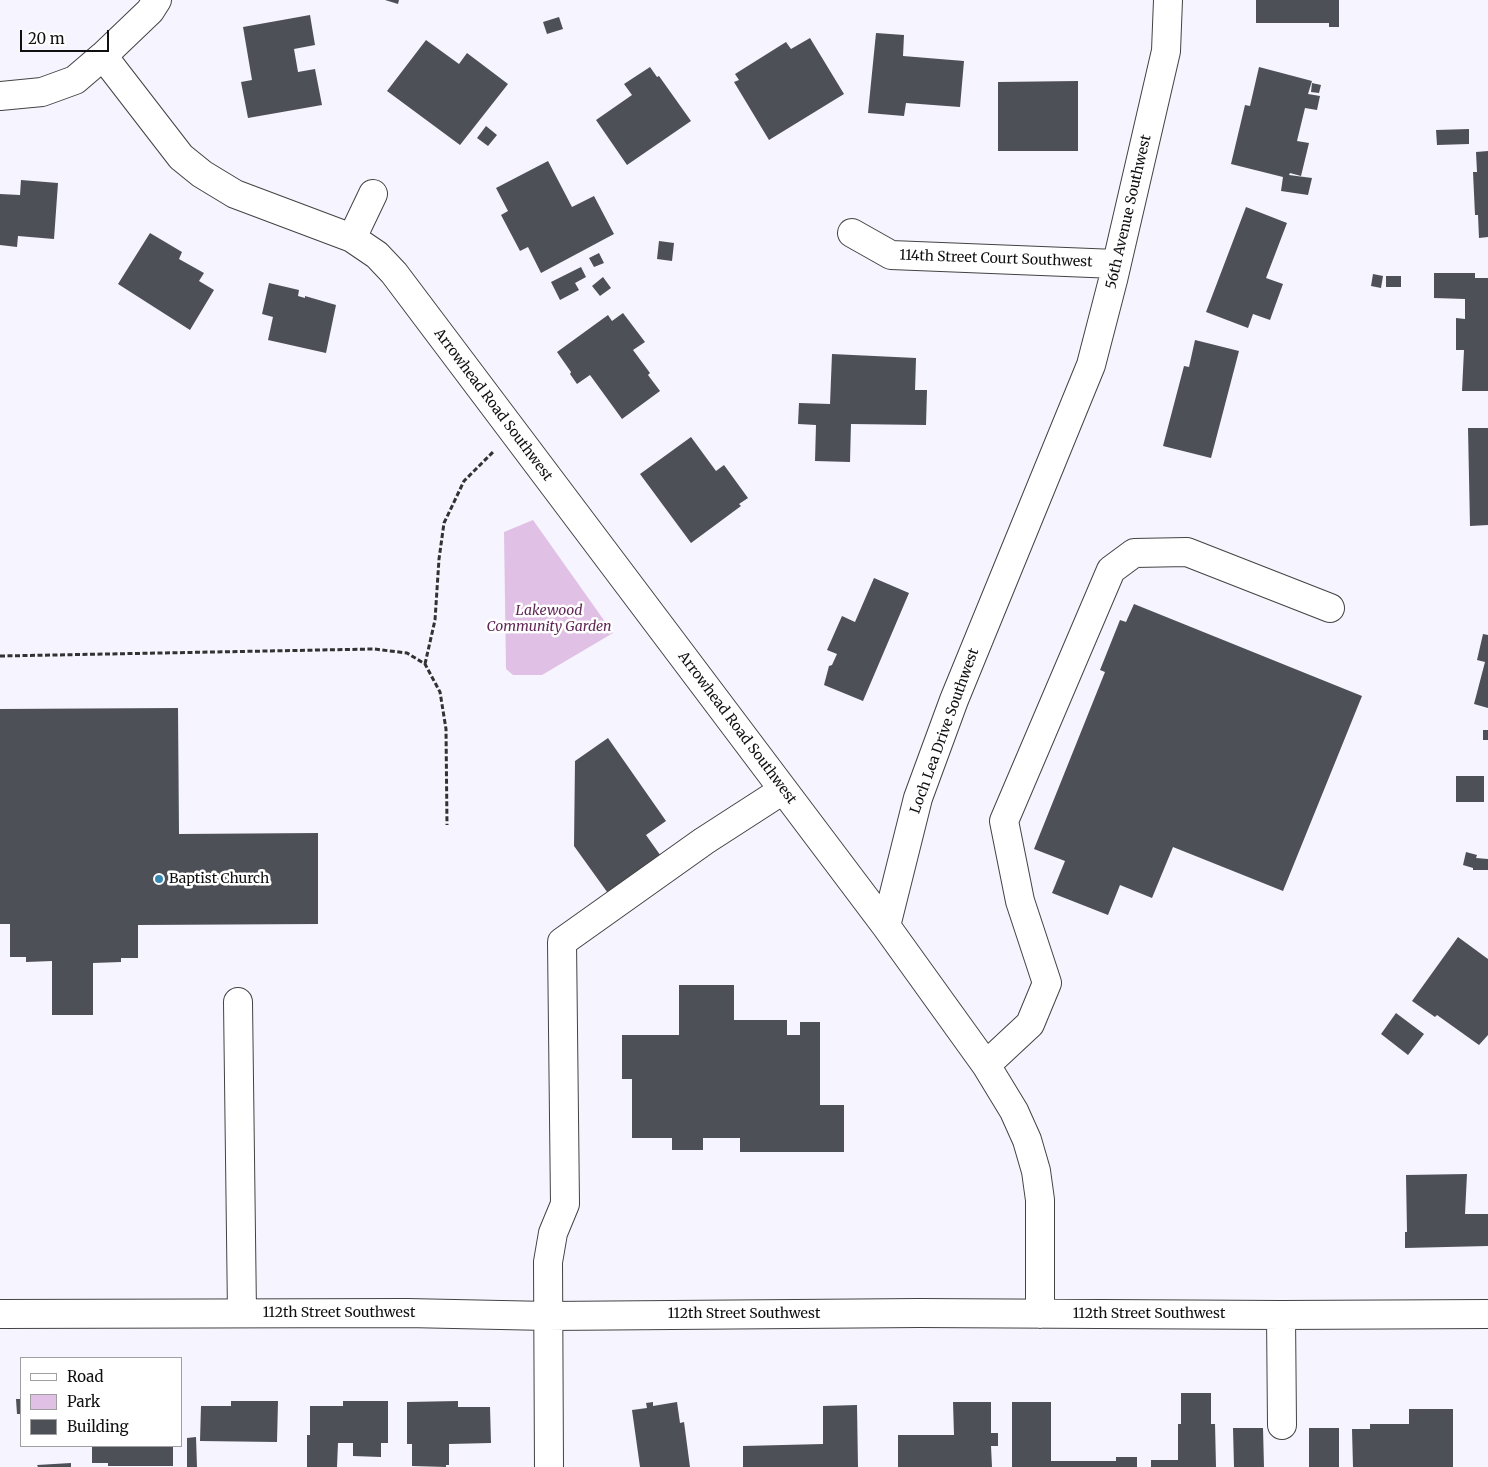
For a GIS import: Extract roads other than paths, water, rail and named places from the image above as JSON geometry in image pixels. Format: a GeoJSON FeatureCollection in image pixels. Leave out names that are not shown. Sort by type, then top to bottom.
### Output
{"type":"FeatureCollection","features":[{"type":"Feature","properties":{"kind":"street"},"geometry":{"type":"LineString","coordinates":[[0,96],[42,92],[75,80],[150,11],[157,0]]}},
{"type":"Feature","properties":{"kind":"street","name":"56th Avenue Southwest"},"geometry":{"type":"LineString","coordinates":[[1068,419],[1091,365],[1113,280],[1166,52],[1168,0]]}},
{"type":"Feature","properties":{"kind":"street","name":"Arrowhead Road Southwest"},"geometry":{"type":"LineString","coordinates":[[103,56],[181,157],[202,174],[235,194],[352,238],[377,255],[394,274],[886,926]]}},
{"type":"Feature","properties":{"kind":"street"},"geometry":{"type":"LineString","coordinates":[[352,238],[372,194]]}},
{"type":"Feature","properties":{"kind":"street","name":"114th Street Court Southwest"},"geometry":{"type":"LineString","coordinates":[[852,233],[891,255],[1116,264]]}},
{"type":"Feature","properties":{"kind":"street","name":"Loch Lea Drive Southwest"},"geometry":{"type":"LineString","coordinates":[[886,926],[918,798],[954,700],[1068,419]]}},
{"type":"Feature","properties":{"kind":"street"},"geometry":{"type":"LineString","coordinates":[[986,1065],[1030,1024],[1047,983],[1020,901],[1004,821],[1111,570],[1134,553],[1187,552],[1330,608]]}},
{"type":"Feature","properties":{"kind":"street"},"geometry":{"type":"LineString","coordinates":[[549,1467],[548,1316],[550,1247],[552,1233],[565,1204],[562,942],[704,841],[783,790]]}},
{"type":"Feature","properties":{"kind":"street"},"geometry":{"type":"LineString","coordinates":[[886,926],[986,1065],[1014,1111],[1027,1140],[1036,1171],[1040,1200],[1040,1314]]}},
{"type":"Feature","properties":{"kind":"street"},"geometry":{"type":"LineString","coordinates":[[238,1002],[242,1313]]}},
{"type":"Feature","properties":{"kind":"street","name":"112th Street Southwest"},"geometry":{"type":"LineString","coordinates":[[0,1314],[407,1313],[548,1316],[919,1313],[1488,1314]]}},
{"type":"Feature","properties":{"kind":"street"},"geometry":{"type":"LineString","coordinates":[[1281,1315],[1282,1425]]}},
{"type":"Feature","properties":{"kind":"place","name":"Baptist Church"},"geometry":{"type":"Point","coordinates":[159,879]}},
{"type":"Feature","properties":{"kind":"park label","name":"Lakewood Community Garden"},"geometry":{"type":"Point","coordinates":[549,620]}}]}
